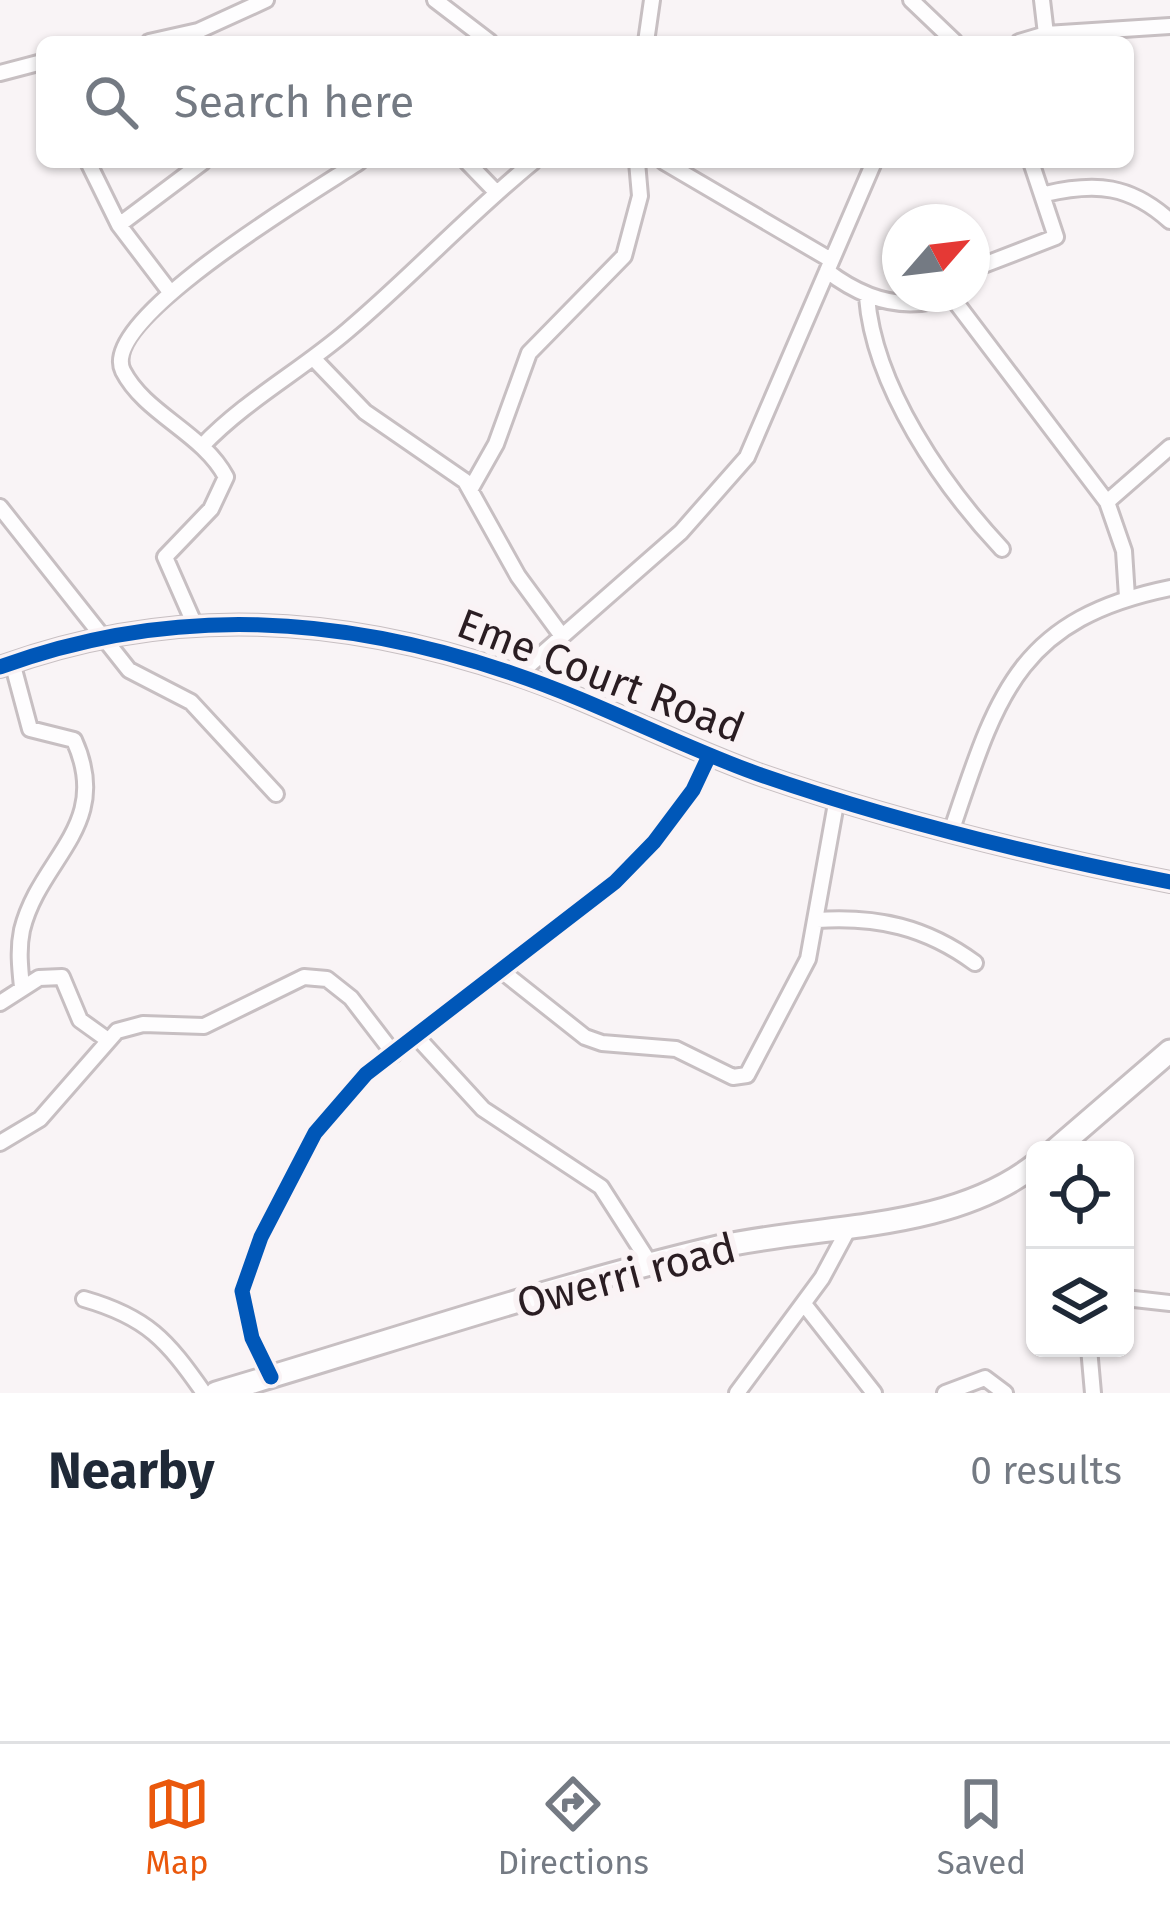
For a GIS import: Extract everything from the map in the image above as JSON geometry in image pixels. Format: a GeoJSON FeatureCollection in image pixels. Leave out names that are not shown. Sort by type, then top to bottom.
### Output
{"type":"FeatureCollection","features":[{"type":"Feature","properties":{"kind":"main road"},"geometry":{"type":"LineString","coordinates":[[1066,1141],[1170,1052]]}},
{"type":"Feature","properties":{"kind":"main road","name":"Owerri road"},"geometry":{"type":"LineString","coordinates":[[216,1393],[651,1265],[968,1200],[1026,1171]]}},
{"type":"Feature","properties":{"kind":"street"},"geometry":{"type":"LineString","coordinates":[[176,36],[198,31],[266,0]]}},
{"type":"Feature","properties":{"kind":"street"},"geometry":{"type":"LineString","coordinates":[[435,0],[482,36]]}},
{"type":"Feature","properties":{"kind":"street"},"geometry":{"type":"LineString","coordinates":[[647,36],[652,0]]}},
{"type":"Feature","properties":{"kind":"street"},"geometry":{"type":"LineString","coordinates":[[911,0],[949,36]]}},
{"type":"Feature","properties":{"kind":"street"},"geometry":{"type":"LineString","coordinates":[[1042,0],[1046,34]]}},
{"type":"Feature","properties":{"kind":"street"},"geometry":{"type":"LineString","coordinates":[[1039,36],[1170,26]]}},
{"type":"Feature","properties":{"kind":"street"},"geometry":{"type":"LineString","coordinates":[[0,73],[36,64]]}},
{"type":"Feature","properties":{"kind":"street"},"geometry":{"type":"LineString","coordinates":[[91,168],[119,225],[170,292]]}},
{"type":"Feature","properties":{"kind":"street"},"geometry":{"type":"LineString","coordinates":[[119,225],[195,168]]}},
{"type":"Feature","properties":{"kind":"street"},"geometry":{"type":"LineString","coordinates":[[194,623],[165,557],[224,490],[226,477],[202,446],[134,386],[119,360],[137,325],[170,292],[350,168]]}},
{"type":"Feature","properties":{"kind":"street"},"geometry":{"type":"LineString","coordinates":[[472,168],[496,192]]}},
{"type":"Feature","properties":{"kind":"street"},"geometry":{"type":"LineString","coordinates":[[202,446],[233,413],[314,359],[420,268],[526,168]]}},
{"type":"Feature","properties":{"kind":"street"},"geometry":{"type":"LineString","coordinates":[[470,490],[496,444],[529,353],[624,256],[640,196],[638,168]]}},
{"type":"Feature","properties":{"kind":"street"},"geometry":{"type":"LineString","coordinates":[[674,168],[829,266],[867,298],[882,301]]}},
{"type":"Feature","properties":{"kind":"street"},"geometry":{"type":"LineString","coordinates":[[518,675],[693,520],[747,457],[871,168]]}},
{"type":"Feature","properties":{"kind":"street"},"geometry":{"type":"LineString","coordinates":[[990,263],[1051,242],[1056,230],[1033,168]]}},
{"type":"Feature","properties":{"kind":"street"},"geometry":{"type":"LineString","coordinates":[[1046,194],[1109,185],[1130,192],[1170,221]]}},
{"type":"Feature","properties":{"kind":"street"},"geometry":{"type":"LineString","coordinates":[[867,298],[881,356],[929,458],[960,505],[1002,550]]}},
{"type":"Feature","properties":{"kind":"street"},"geometry":{"type":"LineString","coordinates":[[966,312],[1106,502],[1124,551],[1127,597]]}},
{"type":"Feature","properties":{"kind":"street"},"geometry":{"type":"LineString","coordinates":[[314,359],[365,412],[458,474],[518,576],[562,636]]}},
{"type":"Feature","properties":{"kind":"street"},"geometry":{"type":"LineString","coordinates":[[1106,502],[1170,447]]}},
{"type":"Feature","properties":{"kind":"street"},"geometry":{"type":"LineString","coordinates":[[0,507],[139,678],[176,690],[191,702],[276,794]]}},
{"type":"Feature","properties":{"kind":"street"},"geometry":{"type":"LineString","coordinates":[[952,829],[989,720],[1039,647],[1070,621],[1127,597],[1170,588]]}},
{"type":"Feature","properties":{"kind":"street","name":"Eme Court Road"},"geometry":{"type":"LineString","coordinates":[[6,664],[104,636],[194,623],[289,622],[351,630],[518,675],[709,756],[837,798],[1170,882]]}},
{"type":"Feature","properties":{"kind":"street"},"geometry":{"type":"LineString","coordinates":[[6,664],[30,729],[74,740],[83,760],[86,805],[22,928],[22,987]]}},
{"type":"Feature","properties":{"kind":"street"},"geometry":{"type":"LineString","coordinates":[[271,1377],[242,1304],[248,1272],[315,1133],[366,1074],[615,882],[654,842],[692,790],[709,756]]}},
{"type":"Feature","properties":{"kind":"street"},"geometry":{"type":"LineString","coordinates":[[503,972],[585,1037],[602,1043],[676,1049],[733,1077],[747,1075],[796,986],[817,920],[837,798]]}},
{"type":"Feature","properties":{"kind":"street"},"geometry":{"type":"LineString","coordinates":[[817,920],[870,918],[911,928],[944,940],[975,963]]}},
{"type":"Feature","properties":{"kind":"street"},"geometry":{"type":"LineString","coordinates":[[0,1004],[22,987],[53,974],[62,976],[80,1020],[105,1038]]}},
{"type":"Feature","properties":{"kind":"street"},"geometry":{"type":"LineString","coordinates":[[0,1143],[40,1119],[105,1038],[143,1024],[204,1026],[316,976],[351,998],[394,1054]]}},
{"type":"Feature","properties":{"kind":"street"},"geometry":{"type":"LineString","coordinates":[[417,1037],[482,1109],[601,1187],[651,1265]]}},
{"type":"Feature","properties":{"kind":"street"},"geometry":{"type":"LineString","coordinates":[[737,1393],[804,1304],[851,1224]]}},
{"type":"Feature","properties":{"kind":"street"},"geometry":{"type":"LineString","coordinates":[[84,1299],[128,1312],[152,1328],[204,1393]]}},
{"type":"Feature","properties":{"kind":"street"},"geometry":{"type":"LineString","coordinates":[[1134,1299],[1170,1303]]}},
{"type":"Feature","properties":{"kind":"street"},"geometry":{"type":"LineString","coordinates":[[804,1304],[874,1393]]}},
{"type":"Feature","properties":{"kind":"street"},"geometry":{"type":"LineString","coordinates":[[1090,1357],[1094,1393]]}},
{"type":"Feature","properties":{"kind":"street"},"geometry":{"type":"LineString","coordinates":[[945,1393],[985,1378],[1005,1393]]}},
{"type":"Feature","properties":{"kind":"cycle path"},"geometry":{"type":"LineString","coordinates":[[0,667],[129,633],[193,626],[321,629],[385,639],[514,674],[758,774],[859,806],[1014,848],[1170,882]]}},
{"type":"Feature","properties":{"kind":"cycle path"},"geometry":{"type":"LineString","coordinates":[[271,1377],[252,1338],[242,1291],[261,1237],[315,1133],[366,1074],[615,882],[654,842],[693,790],[709,756]]}}]}
